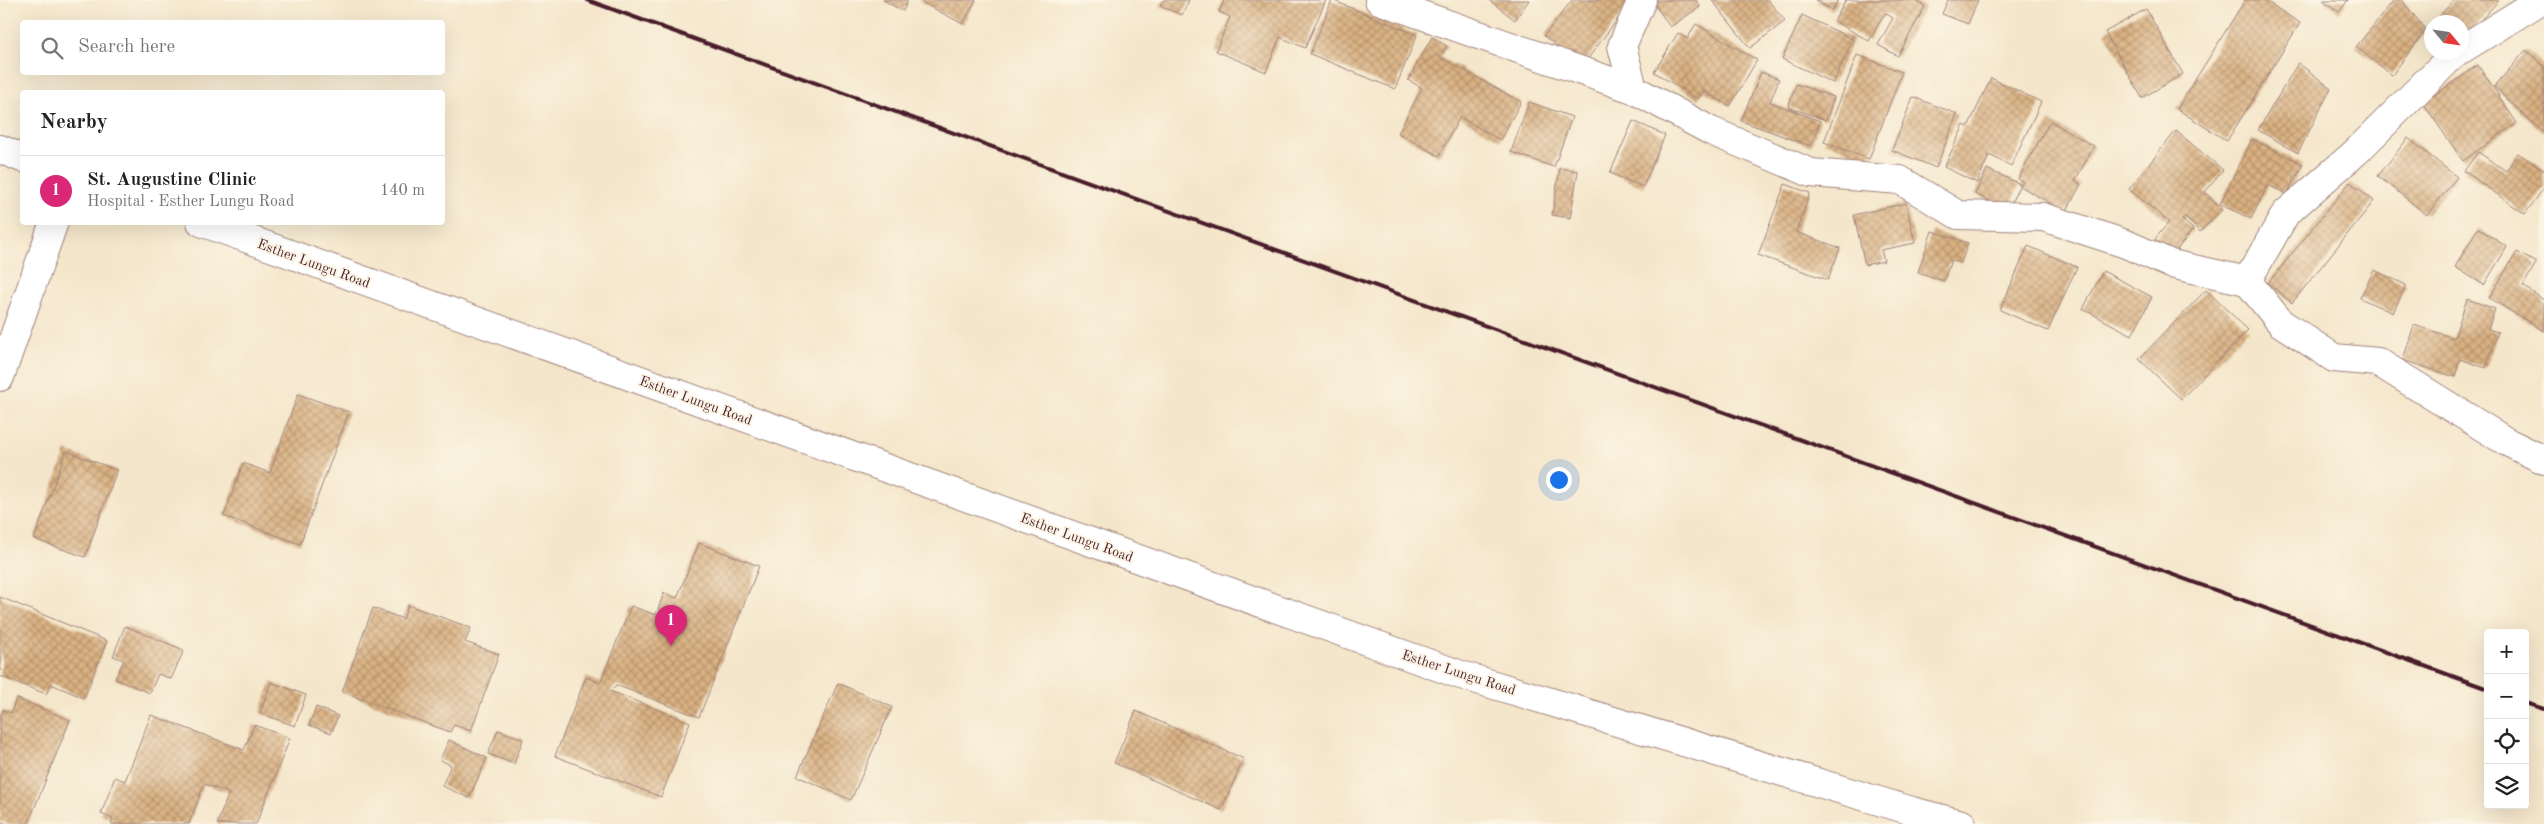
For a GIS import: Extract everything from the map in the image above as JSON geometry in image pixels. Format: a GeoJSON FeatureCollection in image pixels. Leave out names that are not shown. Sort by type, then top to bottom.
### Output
{"type":"FeatureCollection","features":[{"type":"Feature","properties":{"kind":"street"},"geometry":{"type":"LineString","coordinates":[[1379,0],[1633,89],[1711,131],[1811,173],[1900,180],[1958,215],[2043,217],[2126,244],[2171,264],[2247,281],[2281,324],[2334,358],[2378,362],[2508,442],[2544,460]]}},
{"type":"Feature","properties":{"kind":"street"},"geometry":{"type":"LineString","coordinates":[[1633,89],[1622,46],[1642,0]]}},
{"type":"Feature","properties":{"kind":"street"},"geometry":{"type":"LineString","coordinates":[[2469,45],[2541,0]]}},
{"type":"Feature","properties":{"kind":"street"},"geometry":{"type":"LineString","coordinates":[[2247,281],[2286,213],[2356,152],[2448,60]]}},
{"type":"Feature","properties":{"kind":"street"},"geometry":{"type":"LineString","coordinates":[[0,149],[20,157]]}},
{"type":"Feature","properties":{"kind":"street"},"geometry":{"type":"LineString","coordinates":[[0,377],[53,225]]}},
{"type":"Feature","properties":{"kind":"street","name":"Esther Lungu Road"},"geometry":{"type":"LineString","coordinates":[[209,225],[1461,675],[1962,824]]}},
{"type":"Feature","properties":{"kind":"building"},"geometry":{"type":"Polygon","coordinates":[[[883,0],[908,0],[903,11],[883,0]]]}},
{"type":"Feature","properties":{"kind":"building"},"geometry":{"type":"Polygon","coordinates":[[[918,0],[976,0],[963,24],[918,0]]]}},
{"type":"Feature","properties":{"kind":"building"},"geometry":{"type":"Polygon","coordinates":[[[1163,0],[1189,0],[1182,15],[1160,6],[1163,0]]]}},
{"type":"Feature","properties":{"kind":"building"},"geometry":{"type":"Polygon","coordinates":[[[1224,0],[1326,0],[1305,48],[1280,37],[1266,72],[1216,51],[1230,17],[1219,12],[1224,0]]]}},
{"type":"Feature","properties":{"kind":"building"},"geometry":{"type":"Polygon","coordinates":[[[1332,0],[1417,35],[1395,89],[1310,54],[1332,0]]]}},
{"type":"Feature","properties":{"kind":"building"},"geometry":{"type":"Polygon","coordinates":[[[1489,0],[1529,0],[1515,20],[1489,0]]]}},
{"type":"Feature","properties":{"kind":"building"},"geometry":{"type":"Polygon","coordinates":[[[1572,0],[1632,0],[1583,65],[1544,36],[1572,0]]]}},
{"type":"Feature","properties":{"kind":"building"},"geometry":{"type":"Polygon","coordinates":[[[1652,0],[1696,0],[1700,7],[1670,27],[1652,0]]]}},
{"type":"Feature","properties":{"kind":"building"},"geometry":{"type":"Polygon","coordinates":[[[1712,0],[1768,0],[1785,21],[1750,48],[1712,0]]]}},
{"type":"Feature","properties":{"kind":"building"},"geometry":{"type":"Polygon","coordinates":[[[1815,0],[1838,0],[1832,10],[1815,0]]]}},
{"type":"Feature","properties":{"kind":"building"},"geometry":{"type":"Polygon","coordinates":[[[1846,0],[1914,0],[1925,6],[1898,56],[1878,45],[1893,18],[1885,13],[1869,41],[1834,21],[1846,0]]]}},
{"type":"Feature","properties":{"kind":"building"},"geometry":{"type":"Polygon","coordinates":[[[1948,0],[1978,0],[1968,24],[1942,14],[1948,0]]]}},
{"type":"Feature","properties":{"kind":"building"},"geometry":{"type":"Polygon","coordinates":[[[2245,0],[2264,0],[2300,23],[2227,141],[2177,109],[2245,0]]]}},
{"type":"Feature","properties":{"kind":"building"},"geometry":{"type":"Polygon","coordinates":[[[2323,0],[2348,0],[2339,12],[2323,0]]]}},
{"type":"Feature","properties":{"kind":"building"},"geometry":{"type":"Polygon","coordinates":[[[2394,0],[2402,0],[2424,28],[2424,33],[2392,75],[2356,47],[2394,0]]]}},
{"type":"Feature","properties":{"kind":"building"},"geometry":{"type":"Polygon","coordinates":[[[2454,0],[2499,0],[2469,33],[2469,15],[2440,15],[2454,0]]]}},
{"type":"Feature","properties":{"kind":"building"},"geometry":{"type":"Polygon","coordinates":[[[2146,9],[2183,74],[2142,98],[2105,32],[2146,9]]]}},
{"type":"Feature","properties":{"kind":"building"},"geometry":{"type":"Polygon","coordinates":[[[1802,15],[1853,39],[1833,83],[1782,59],[1802,15]]]}},
{"type":"Feature","properties":{"kind":"building"},"geometry":{"type":"Polygon","coordinates":[[[1696,24],[1757,60],[1730,106],[1704,91],[1698,99],[1654,72],[1678,33],[1687,39],[1696,24]]]}},
{"type":"Feature","properties":{"kind":"building"},"geometry":{"type":"Polygon","coordinates":[[[1432,37],[1447,46],[1440,57],[1521,102],[1500,140],[1460,117],[1439,156],[1398,133],[1422,88],[1408,80],[1432,37]]]}},
{"type":"Feature","properties":{"kind":"building"},"geometry":{"type":"Polygon","coordinates":[[[2526,50],[2544,66],[2544,133],[2494,87],[2526,50]]]}},
{"type":"Feature","properties":{"kind":"building"},"geometry":{"type":"Polygon","coordinates":[[[1857,55],[1902,72],[1869,159],[1824,142],[1857,55]]]}},
{"type":"Feature","properties":{"kind":"building"},"geometry":{"type":"Polygon","coordinates":[[[2298,63],[2331,88],[2298,153],[2258,130],[2298,63]]]}},
{"type":"Feature","properties":{"kind":"building"},"geometry":{"type":"Polygon","coordinates":[[[2478,65],[2517,123],[2463,161],[2423,103],[2478,65]]]}},
{"type":"Feature","properties":{"kind":"building"},"geometry":{"type":"Polygon","coordinates":[[[1761,72],[1779,79],[1770,102],[1820,121],[1811,146],[1741,121],[1761,72]]]}},
{"type":"Feature","properties":{"kind":"building"},"geometry":{"type":"Polygon","coordinates":[[[1991,78],[2041,102],[2011,166],[1989,155],[1977,183],[1944,167],[1964,125],[1968,127],[1991,78]]]}},
{"type":"Feature","properties":{"kind":"building"},"geometry":{"type":"Polygon","coordinates":[[[1796,84],[1834,97],[1826,120],[1788,107],[1796,84]]]}},
{"type":"Feature","properties":{"kind":"building"},"geometry":{"type":"Polygon","coordinates":[[[1913,97],[1957,114],[1936,168],[1892,150],[1913,97]]]}},
{"type":"Feature","properties":{"kind":"building"},"geometry":{"type":"Polygon","coordinates":[[[1529,102],[1572,117],[1554,167],[1511,152],[1529,102]]]}},
{"type":"Feature","properties":{"kind":"building"},"geometry":{"type":"Polygon","coordinates":[[[1633,121],[1665,135],[1643,187],[1610,173],[1633,121]]]}},
{"type":"Feature","properties":{"kind":"building"},"geometry":{"type":"Polygon","coordinates":[[[2050,121],[2094,146],[2075,181],[2081,184],[2066,212],[2020,186],[2023,182],[2018,179],[2050,121]]]}},
{"type":"Feature","properties":{"kind":"building"},"geometry":{"type":"Polygon","coordinates":[[[2176,131],[2223,170],[2205,192],[2222,210],[2200,232],[2185,217],[2182,220],[2193,229],[2173,255],[2155,239],[2169,222],[2129,189],[2176,131]]]}},
{"type":"Feature","properties":{"kind":"building"},"geometry":{"type":"Polygon","coordinates":[[[2408,138],[2457,177],[2427,215],[2378,176],[2408,138]]]}},
{"type":"Feature","properties":{"kind":"building"},"geometry":{"type":"Polygon","coordinates":[[[2252,139],[2303,164],[2287,194],[2268,185],[2251,219],[2220,204],[2252,139]]]}},
{"type":"Feature","properties":{"kind":"building"},"geometry":{"type":"Polygon","coordinates":[[[2478,152],[2506,171],[2518,153],[2544,170],[2544,188],[2525,214],[2464,171],[2478,152]]]}},
{"type":"Feature","properties":{"kind":"building"},"geometry":{"type":"Polygon","coordinates":[[[1560,168],[1578,171],[1570,218],[1552,215],[1560,168]]]}},
{"type":"Feature","properties":{"kind":"building"},"geometry":{"type":"Polygon","coordinates":[[[1987,169],[2020,184],[2008,210],[1975,194],[1987,169]]]}},
{"type":"Feature","properties":{"kind":"building"},"geometry":{"type":"Polygon","coordinates":[[[2350,182],[2374,201],[2292,303],[2268,283],[2350,182]]]}},
{"type":"Feature","properties":{"kind":"building"},"geometry":{"type":"Polygon","coordinates":[[[1785,184],[1810,193],[1796,232],[1840,248],[1828,280],[1758,255],[1785,184]]]}},
{"type":"Feature","properties":{"kind":"building"},"geometry":{"type":"Polygon","coordinates":[[[1906,203],[1915,243],[1881,250],[1884,261],[1865,265],[1854,215],[1906,203]]]}},
{"type":"Feature","properties":{"kind":"building"},"geometry":{"type":"Polygon","coordinates":[[[2478,228],[2507,247],[2484,285],[2455,267],[2478,228]]]}},
{"type":"Feature","properties":{"kind":"building"},"geometry":{"type":"Polygon","coordinates":[[[1932,231],[1968,243],[1961,263],[1951,260],[1944,281],[1918,272],[1932,231]]]}},
{"type":"Feature","properties":{"kind":"building"},"geometry":{"type":"Polygon","coordinates":[[[2028,246],[2077,267],[2048,331],[2000,310],[2028,246]]]}},
{"type":"Feature","properties":{"kind":"building"},"geometry":{"type":"Polygon","coordinates":[[[2517,252],[2536,263],[2523,286],[2544,300],[2544,331],[2489,298],[2517,252]]]}},
{"type":"Feature","properties":{"kind":"building"},"geometry":{"type":"Polygon","coordinates":[[[2374,270],[2406,285],[2393,313],[2360,298],[2374,270]]]}},
{"type":"Feature","properties":{"kind":"building"},"geometry":{"type":"Polygon","coordinates":[[[2103,271],[2152,297],[2132,335],[2083,309],[2103,271]]]}},
{"type":"Feature","properties":{"kind":"building"},"geometry":{"type":"Polygon","coordinates":[[[2206,290],[2248,330],[2181,399],[2139,359],[2206,290]]]}},
{"type":"Feature","properties":{"kind":"building"},"geometry":{"type":"Polygon","coordinates":[[[2467,299],[2495,309],[2488,329],[2498,332],[2486,368],[2460,359],[2455,377],[2403,360],[2414,325],[2454,338],[2467,299]]]}},
{"type":"Feature","properties":{"kind":"building"},"geometry":{"type":"Polygon","coordinates":[[[298,394],[349,412],[300,544],[224,516],[243,463],[270,473],[298,394]]]}},
{"type":"Feature","properties":{"kind":"building"},"geometry":{"type":"Polygon","coordinates":[[[66,451],[117,470],[85,557],[34,539],[66,451]]]}},
{"type":"Feature","properties":{"kind":"building"},"geometry":{"type":"Polygon","coordinates":[[[699,543],[759,566],[699,717],[616,685],[610,691],[690,722],[661,797],[555,756],[586,677],[600,683],[631,606],[656,615],[664,593],[677,598],[699,543]]]}},
{"type":"Feature","properties":{"kind":"building"},"geometry":{"type":"Polygon","coordinates":[[[0,597],[107,641],[84,698],[51,684],[46,694],[0,676],[2,657],[0,656],[0,597]]]}},
{"type":"Feature","properties":{"kind":"building"},"geometry":{"type":"Polygon","coordinates":[[[408,605],[471,628],[465,642],[499,654],[471,731],[454,725],[450,732],[342,692],[373,608],[403,619],[408,605]]]}},
{"type":"Feature","properties":{"kind":"building"},"geometry":{"type":"Polygon","coordinates":[[[125,626],[184,650],[171,679],[158,674],[150,693],[115,679],[124,660],[113,656],[125,626]]]}},
{"type":"Feature","properties":{"kind":"building"},"geometry":{"type":"Polygon","coordinates":[[[271,682],[306,695],[295,726],[260,713],[271,682]]]}},
{"type":"Feature","properties":{"kind":"building"},"geometry":{"type":"Polygon","coordinates":[[[838,683],[892,707],[851,800],[797,776],[838,683]]]}},
{"type":"Feature","properties":{"kind":"building"},"geometry":{"type":"Polygon","coordinates":[[[16,698],[70,720],[28,824],[7,824],[0,821],[0,716],[3,710],[11,713],[16,698]]]}},
{"type":"Feature","properties":{"kind":"building"},"geometry":{"type":"Polygon","coordinates":[[[316,707],[338,716],[331,733],[309,725],[316,707]]]}},
{"type":"Feature","properties":{"kind":"building"},"geometry":{"type":"Polygon","coordinates":[[[1136,711],[1244,759],[1221,810],[1114,763],[1136,711]]]}},
{"type":"Feature","properties":{"kind":"building"},"geometry":{"type":"Polygon","coordinates":[[[151,715],[244,750],[254,725],[290,738],[256,824],[217,824],[229,793],[204,784],[189,824],[111,824],[113,819],[101,814],[115,777],[125,781],[151,715]]]}},
{"type":"Feature","properties":{"kind":"building"},"geometry":{"type":"Polygon","coordinates":[[[498,730],[523,739],[514,764],[488,754],[498,730]]]}},
{"type":"Feature","properties":{"kind":"building"},"geometry":{"type":"Polygon","coordinates":[[[449,740],[487,758],[469,798],[442,786],[451,765],[440,760],[449,740]]]}},
{"type":"Feature","properties":{"kind":"railway"},"geometry":{"type":"LineString","coordinates":[[587,0],[2484,688]]}},
{"type":"Feature","properties":{"kind":"railway"},"geometry":{"type":"LineString","coordinates":[[2529,704],[2544,709]]}},
{"type":"Feature","properties":{"kind":"place","name":"St. Augustine Clinic"},"geometry":{"type":"Point","coordinates":[671,646]}}]}
